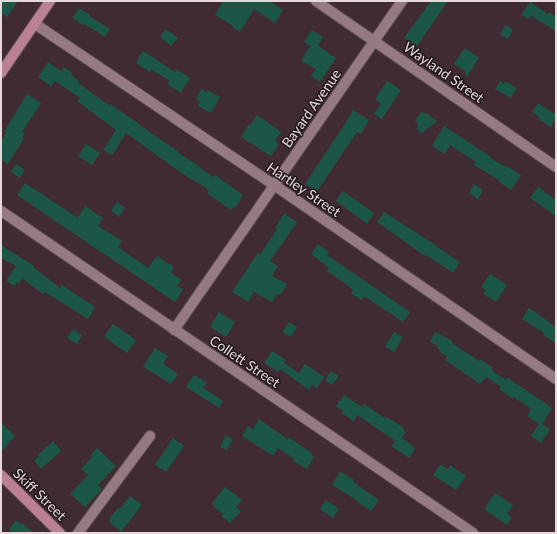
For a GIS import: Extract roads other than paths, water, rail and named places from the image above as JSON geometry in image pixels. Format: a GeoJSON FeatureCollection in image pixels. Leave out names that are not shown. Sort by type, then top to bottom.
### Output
{"type":"FeatureCollection","features":[{"type":"Feature","properties":{"kind":"main road"},"geometry":{"type":"LineString","coordinates":[[1,73],[50,1]]}},
{"type":"Feature","properties":{"kind":"main road","name":"Skiff Street"},"geometry":{"type":"LineString","coordinates":[[1,475],[60,533]]}},
{"type":"Feature","properties":{"kind":"street","name":"Wayland Street"},"geometry":{"type":"LineString","coordinates":[[316,1],[556,167]]}},
{"type":"Feature","properties":{"kind":"street","name":"Bayard Avenue"},"geometry":{"type":"LineString","coordinates":[[174,330],[402,1]]}},
{"type":"Feature","properties":{"kind":"street","name":"Hartley Street"},"geometry":{"type":"LineString","coordinates":[[35,24],[274,185],[556,379]]}},
{"type":"Feature","properties":{"kind":"street","name":"Collett Street"},"geometry":{"type":"LineString","coordinates":[[1,211],[473,533]]}},
{"type":"Feature","properties":{"kind":"street"},"geometry":{"type":"LineString","coordinates":[[78,533],[150,436]]}}]}
